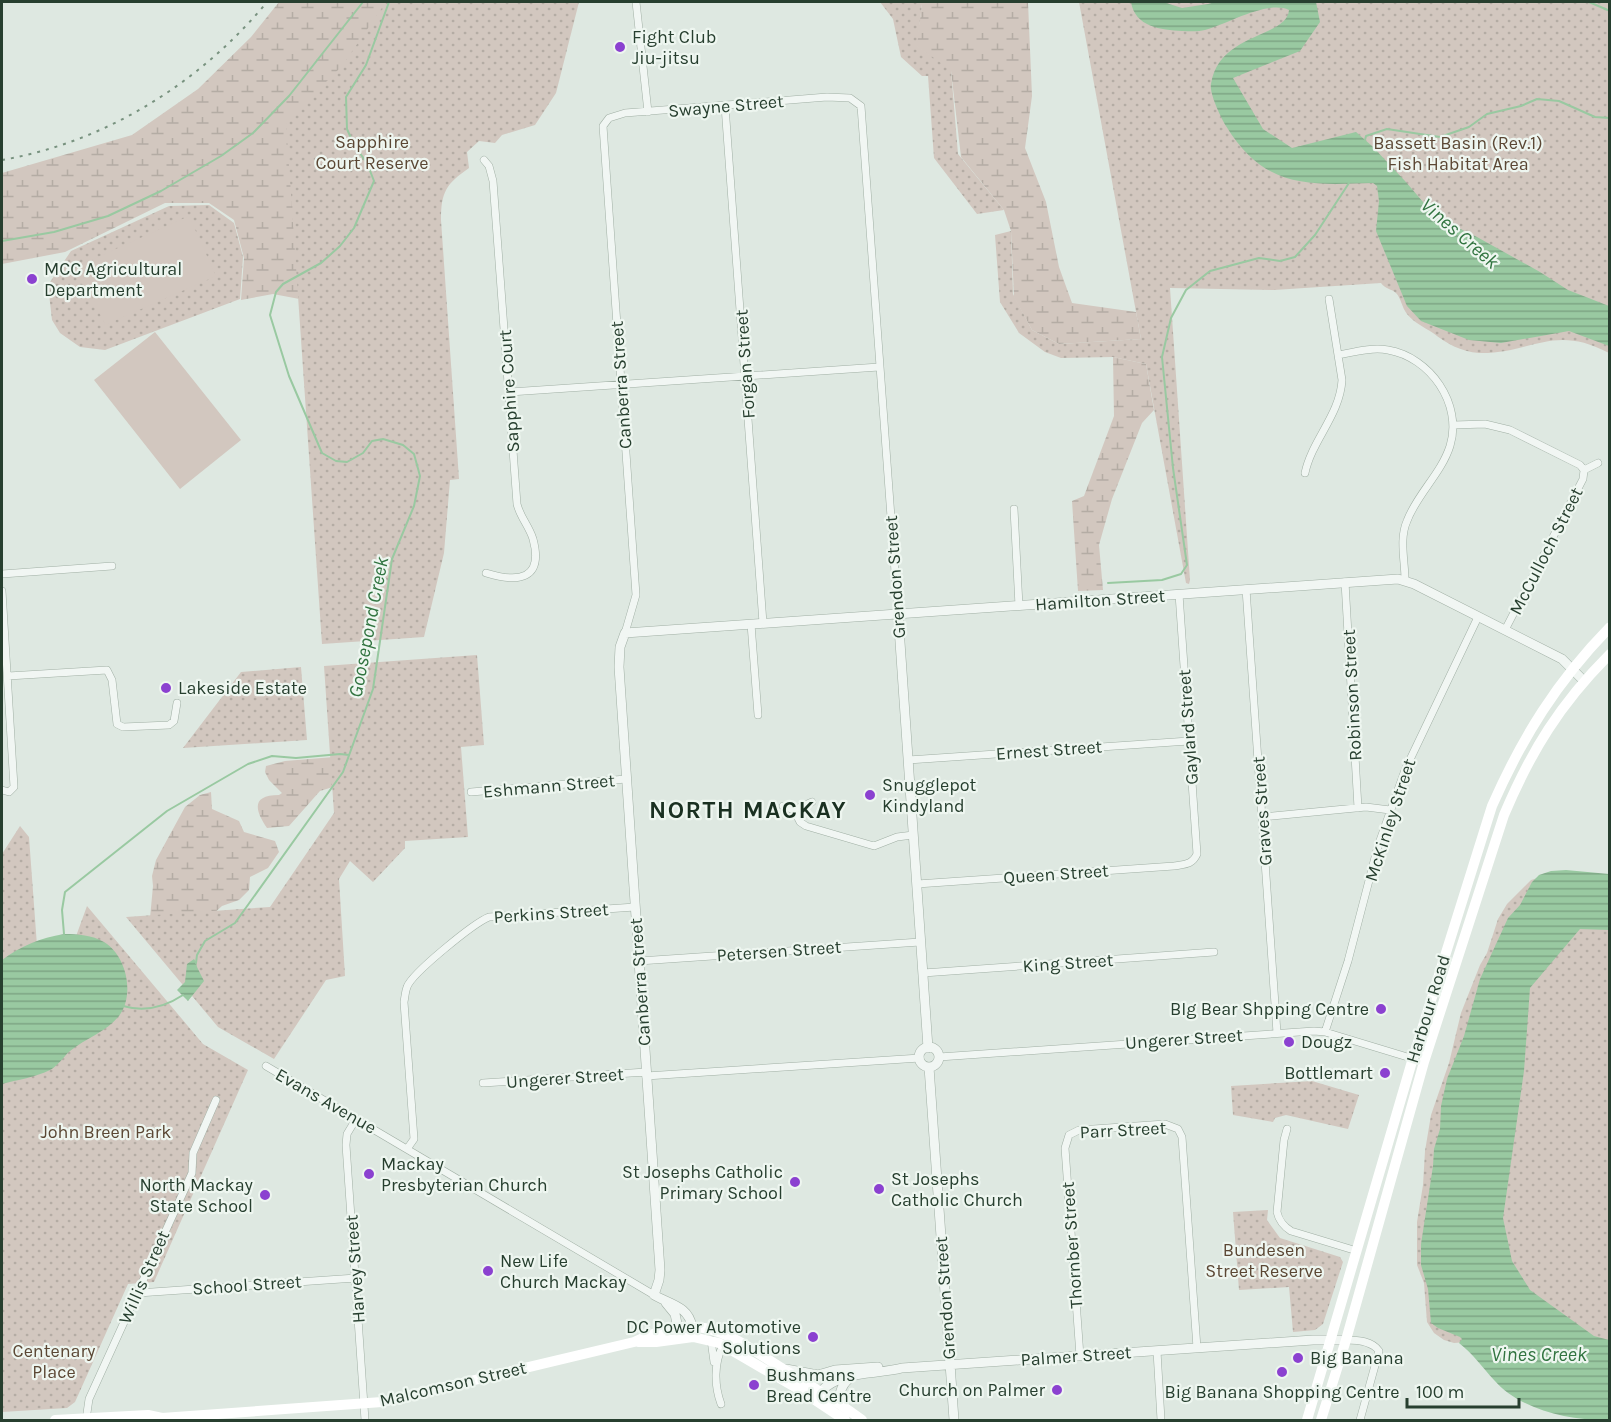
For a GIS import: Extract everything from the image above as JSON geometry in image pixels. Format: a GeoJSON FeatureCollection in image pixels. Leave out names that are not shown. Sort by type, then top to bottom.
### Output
{"type":"FeatureCollection","features":[{"type":"Feature","properties":{"kind":"main road","name":"Harbour Road"},"geometry":{"type":"LineString","coordinates":[[1308,1420],[1413,1058],[1492,806],[1525,738],[1571,669],[1610,627]]}},
{"type":"Feature","properties":{"kind":"main road","name":"Harbour Road"},"geometry":{"type":"LineString","coordinates":[[1321,1420],[1346,1340],[1424,1062],[1500,826],[1516,787],[1540,740],[1563,706],[1610,654]]}},
{"type":"Feature","properties":{"kind":"main road","name":"Malcomson Street"},"geometry":{"type":"LineString","coordinates":[[55,1420],[148,1415],[158,1419],[364,1405],[634,1342],[655,1333],[684,1331]]}},
{"type":"Feature","properties":{"kind":"main road"},"geometry":{"type":"LineString","coordinates":[[684,1331],[733,1338],[784,1369],[845,1420]]}},
{"type":"Feature","properties":{"kind":"main road"},"geometry":{"type":"LineString","coordinates":[[684,1331],[709,1336],[816,1394],[841,1405],[862,1420]]}},
{"type":"Feature","properties":{"kind":"street"},"geometry":{"type":"LineString","coordinates":[[636,2],[648,112]]}},
{"type":"Feature","properties":{"kind":"street","name":"Swayne Street"},"geometry":{"type":"LineString","coordinates":[[603,136],[603,126],[609,118],[625,113],[841,97],[850,98],[861,106]]}},
{"type":"Feature","properties":{"kind":"street","name":"Forgan Street"},"geometry":{"type":"LineString","coordinates":[[725,106],[763,623]]}},
{"type":"Feature","properties":{"kind":"street","name":"Grendon Street"},"geometry":{"type":"LineString","coordinates":[[861,106],[928,1048]]}},
{"type":"Feature","properties":{"kind":"street","name":"Canberra Street"},"geometry":{"type":"LineString","coordinates":[[603,136],[636,596],[620,647],[619,667],[660,1274],[654,1295]]}},
{"type":"Feature","properties":{"kind":"street","name":"Sapphire Court"},"geometry":{"type":"LineString","coordinates":[[484,160],[489,166],[493,181],[517,504],[533,539],[535,566],[533,571],[524,577],[503,578],[486,573]]}},
{"type":"Feature","properties":{"kind":"street"},"geometry":{"type":"LineString","coordinates":[[1305,473],[1313,447],[1336,408],[1341,393],[1342,380],[1329,299]]}},
{"type":"Feature","properties":{"kind":"street"},"geometry":{"type":"LineString","coordinates":[[1338,355],[1376,349],[1411,357],[1425,367],[1443,389],[1452,415],[1454,425],[1450,447],[1406,523],[1403,547],[1405,580]]}},
{"type":"Feature","properties":{"kind":"street"},"geometry":{"type":"LineString","coordinates":[[510,392],[879,367]]}},
{"type":"Feature","properties":{"kind":"street","name":"McCulloch Street"},"geometry":{"type":"LineString","coordinates":[[1454,425],[1485,424],[1510,430],[1568,458],[1580,465],[1584,471]]}},
{"type":"Feature","properties":{"kind":"street","name":"McCulloch Street"},"geometry":{"type":"LineString","coordinates":[[1505,630],[1584,471],[1598,463]]}},
{"type":"Feature","properties":{"kind":"street"},"geometry":{"type":"LineString","coordinates":[[1014,509],[1019,606]]}},
{"type":"Feature","properties":{"kind":"street"},"geometry":{"type":"LineString","coordinates":[[2,574],[112,566]]}},
{"type":"Feature","properties":{"kind":"street","name":"Hamilton Street"},"geometry":{"type":"LineString","coordinates":[[625,633],[1398,579],[1405,580],[1562,659],[1584,681]]}},
{"type":"Feature","properties":{"kind":"street","name":"Robinson Street"},"geometry":{"type":"LineString","coordinates":[[1345,582],[1358,808]]}},
{"type":"Feature","properties":{"kind":"street","name":"Graves Street"},"geometry":{"type":"LineString","coordinates":[[1246,589],[1277,1032]]}},
{"type":"Feature","properties":{"kind":"street"},"geometry":{"type":"LineString","coordinates":[[2,591],[14,787],[9,792],[2,790]]}},
{"type":"Feature","properties":{"kind":"street","name":"Gaylard Street"},"geometry":{"type":"LineString","coordinates":[[1179,594],[1197,854],[1194,860]]}},
{"type":"Feature","properties":{"kind":"street","name":"McKinley Street"},"geometry":{"type":"LineString","coordinates":[[1325,1032],[1390,810],[1419,737],[1478,616]]}},
{"type":"Feature","properties":{"kind":"street"},"geometry":{"type":"LineString","coordinates":[[751,624],[758,715]]}},
{"type":"Feature","properties":{"kind":"street"},"geometry":{"type":"LineString","coordinates":[[8,676],[107,670],[112,680],[117,724],[123,728],[169,725],[174,721],[177,703]]}},
{"type":"Feature","properties":{"kind":"street","name":"Ernest Street"},"geometry":{"type":"LineString","coordinates":[[908,760],[1189,741]]}},
{"type":"Feature","properties":{"kind":"street","name":"Eshmann Street"},"geometry":{"type":"LineString","coordinates":[[471,792],[626,779]]}},
{"type":"Feature","properties":{"kind":"street"},"geometry":{"type":"LineString","coordinates":[[794,810],[812,802]]}},
{"type":"Feature","properties":{"kind":"street"},"geometry":{"type":"LineString","coordinates":[[783,806],[794,810],[800,822],[806,826],[867,845],[874,846],[897,837],[913,835]]}},
{"type":"Feature","properties":{"kind":"street"},"geometry":{"type":"LineString","coordinates":[[1262,817],[1376,807],[1390,810]]}},
{"type":"Feature","properties":{"kind":"street","name":"Queen Street"},"geometry":{"type":"LineString","coordinates":[[916,884],[1174,866],[1189,864],[1194,860]]}},
{"type":"Feature","properties":{"kind":"street","name":"Perkins Street"},"geometry":{"type":"LineString","coordinates":[[407,1149],[414,1139],[404,1002],[407,987],[415,976],[472,926],[489,917],[635,907]]}},
{"type":"Feature","properties":{"kind":"street","name":"Petersen Street"},"geometry":{"type":"LineString","coordinates":[[639,961],[920,942]]}},
{"type":"Feature","properties":{"kind":"street","name":"King Street"},"geometry":{"type":"LineString","coordinates":[[922,973],[1214,952]]}},
{"type":"Feature","properties":{"kind":"street","name":"Ungerer Street"},"geometry":{"type":"LineString","coordinates":[[939,1057],[1277,1032],[1325,1032],[1424,1062]]}},
{"type":"Feature","properties":{"kind":"street"},"geometry":{"type":"LineString","coordinates":[[928,1048],[934,1049],[939,1057],[937,1063],[929,1067],[924,1065],[920,1058],[921,1052],[928,1048]]}},
{"type":"Feature","properties":{"kind":"street","name":"Ungerer Street"},"geometry":{"type":"LineString","coordinates":[[483,1083],[920,1058]]}},
{"type":"Feature","properties":{"kind":"street","name":"Evans Avenue"},"geometry":{"type":"LineString","coordinates":[[266,1066],[664,1301],[674,1312],[684,1331]]}},
{"type":"Feature","properties":{"kind":"street","name":"Grendon Street"},"geometry":{"type":"LineString","coordinates":[[929,1067],[954,1420]]}},
{"type":"Feature","properties":{"kind":"street","name":"Willis Street"},"geometry":{"type":"LineString","coordinates":[[86,1420],[89,1399],[193,1170],[193,1153],[216,1100]]}},
{"type":"Feature","properties":{"kind":"street","name":"Harvey Street"},"geometry":{"type":"LineString","coordinates":[[356,1119],[347,1134],[346,1145],[365,1420]]}},
{"type":"Feature","properties":{"kind":"street","name":"Parr Street"},"geometry":{"type":"LineString","coordinates":[[1069,1135],[1079,1130],[1165,1124],[1178,1129],[1183,1146],[1197,1348]]}},
{"type":"Feature","properties":{"kind":"street"},"geometry":{"type":"LineString","coordinates":[[1287,1129],[1277,1212],[1279,1219],[1291,1231],[1357,1251]]}},
{"type":"Feature","properties":{"kind":"street","name":"Thornber Street"},"geometry":{"type":"LineString","coordinates":[[1069,1135],[1065,1148],[1080,1356]]}},
{"type":"Feature","properties":{"kind":"street","name":"School Street"},"geometry":{"type":"LineString","coordinates":[[138,1293],[356,1278]]}},
{"type":"Feature","properties":{"kind":"street"},"geometry":{"type":"LineString","coordinates":[[709,1336],[716,1371]]}},
{"type":"Feature","properties":{"kind":"street"},"geometry":{"type":"LineString","coordinates":[[1346,1340],[1374,1345],[1379,1351],[1360,1420]]}},
{"type":"Feature","properties":{"kind":"street","name":"Palmer Street"},"geometry":{"type":"LineString","coordinates":[[816,1394],[837,1380],[902,1368],[1346,1340]]}},
{"type":"Feature","properties":{"kind":"street"},"geometry":{"type":"LineString","coordinates":[[721,1404],[717,1394],[716,1371],[717,1357],[723,1345]]}},
{"type":"Feature","properties":{"kind":"street"},"geometry":{"type":"LineString","coordinates":[[1157,1351],[1161,1420]]}},
{"type":"Feature","properties":{"kind":"street"},"geometry":{"type":"LineString","coordinates":[[784,1369],[815,1375],[835,1370],[902,1368]]}},
{"type":"Feature","properties":{"kind":"street"},"geometry":{"type":"LineString","coordinates":[[816,1394],[826,1373]]}},
{"type":"Feature","properties":{"kind":"street"},"geometry":{"type":"LineString","coordinates":[[841,1405],[842,1388],[847,1380],[855,1375]]}},
{"type":"Feature","properties":{"kind":"green space"},"geometry":{"type":"Polygon","coordinates":[[[279,2],[526,2],[486,112],[310,301],[273,294],[241,300],[244,258],[234,220],[209,203],[165,203],[65,252],[2,264],[2,173],[132,135],[198,89],[251,37],[279,2]]]}},
{"type":"Feature","properties":{"kind":"green space","name":"Sapphire Court Reserve"},"geometry":{"type":"Polygon","coordinates":[[[386,2],[579,2],[556,93],[535,125],[502,135],[495,143],[479,141],[467,152],[469,168],[450,184],[442,202],[441,220],[459,479],[450,480],[444,553],[424,637],[322,644],[286,122],[342,66],[386,2]]]}},
{"type":"Feature","properties":{"kind":"green space"},"geometry":{"type":"Polygon","coordinates":[[[880,2],[919,2],[922,4],[917,46],[951,70],[958,154],[1004,210],[977,214],[934,158],[928,76],[922,76],[901,57],[893,19],[880,2]]]}},
{"type":"Feature","properties":{"kind":"green space"},"geometry":{"type":"Polygon","coordinates":[[[919,2],[1028,2],[1032,96],[1025,148],[1046,202],[1059,267],[1072,303],[1136,312],[1141,339],[1059,344],[1032,330],[1014,297],[1011,231],[1004,210],[961,157],[951,71],[916,46],[922,5],[919,2]]]}},
{"type":"Feature","properties":{"kind":"green space","name":"Bassett Basin (Rev.1) Fish Habitat Area"},"geometry":{"type":"Polygon","coordinates":[[[1079,2],[1609,2],[1609,353],[1590,344],[1573,340],[1543,342],[1498,352],[1466,351],[1412,320],[1405,312],[1396,293],[1381,283],[1274,290],[1170,288],[1190,580],[1189,584],[1186,583],[1146,364],[1113,357],[1061,358],[1045,352],[1019,333],[1000,302],[995,235],[1011,231],[1013,294],[1032,330],[1059,344],[1141,339],[1079,2]]]}},
{"type":"Feature","properties":{"kind":"green space"},"geometry":{"type":"Polygon","coordinates":[[[209,205],[234,223],[243,257],[240,299],[105,350],[80,347],[60,333],[52,320],[48,285],[71,251],[169,206],[209,205]]]}},
{"type":"Feature","properties":{"kind":"green space"},"geometry":{"type":"Polygon","coordinates":[[[189,216],[216,276],[105,325],[78,266],[189,216]]]}},
{"type":"Feature","properties":{"kind":"green space"},"geometry":{"type":"Polygon","coordinates":[[[155,332],[241,440],[180,489],[94,380],[155,332]]]}},
{"type":"Feature","properties":{"kind":"green space"},"geometry":{"type":"Polygon","coordinates":[[[1113,357],[1146,364],[1154,410],[1142,423],[1112,499],[1099,545],[1103,590],[1078,591],[1072,501],[1084,496],[1114,416],[1113,357]]]}},
{"type":"Feature","properties":{"kind":"green space"},"geometry":{"type":"Polygon","coordinates":[[[477,655],[484,745],[461,747],[468,837],[405,841],[405,848],[373,882],[350,861],[339,879],[345,976],[326,980],[274,1059],[218,1027],[126,917],[270,907],[334,813],[324,666],[477,655]]]}},
{"type":"Feature","properties":{"kind":"green space"},"geometry":{"type":"Polygon","coordinates":[[[301,667],[307,740],[183,748],[241,672],[301,667]]]}},
{"type":"Feature","properties":{"kind":"green space"},"geometry":{"type":"Polygon","coordinates":[[[334,757],[336,786],[320,791],[289,826],[267,828],[260,815],[258,804],[264,797],[282,793],[269,780],[265,772],[266,766],[285,761],[334,757]]]}},
{"type":"Feature","properties":{"kind":"green space"},"geometry":{"type":"Polygon","coordinates":[[[211,792],[212,809],[239,821],[244,832],[275,841],[279,852],[268,868],[250,877],[249,890],[239,900],[222,906],[210,917],[150,918],[152,876],[156,860],[185,807],[200,795],[211,792]]]}},
{"type":"Feature","properties":{"kind":"green space","name":"John Breen Park"},"geometry":{"type":"Polygon","coordinates":[[[20,826],[29,837],[43,1027],[87,906],[203,1044],[248,1070],[154,1282],[128,1284],[75,1402],[67,1408],[2,1412],[2,854],[20,826]]]}},
{"type":"Feature","properties":{"kind":"green space"},"geometry":{"type":"Polygon","coordinates":[[[1548,875],[1609,875],[1609,1404],[1481,1341],[1454,1343],[1434,1333],[1427,1322],[1424,1283],[1417,1265],[1417,1222],[1431,1115],[1449,1063],[1461,1013],[1487,953],[1498,919],[1507,904],[1531,880],[1548,875]]]}},
{"type":"Feature","properties":{"kind":"green space"},"geometry":{"type":"Polygon","coordinates":[[[1312,1081],[1359,1095],[1348,1129],[1286,1115],[1275,1118],[1273,1122],[1233,1115],[1231,1086],[1312,1081]]]}},
{"type":"Feature","properties":{"kind":"green space","name":"Bundesen Street Reserve"},"geometry":{"type":"Polygon","coordinates":[[[1268,1210],[1267,1220],[1280,1238],[1340,1257],[1343,1262],[1323,1324],[1315,1330],[1293,1332],[1289,1287],[1239,1290],[1233,1212],[1268,1210]]]}},
{"type":"Feature","properties":{"kind":"water","name":"Vines Creek"},"geometry":{"type":"Polygon","coordinates":[[[1131,2],[1163,2],[1182,8],[1215,2],[1316,2],[1320,22],[1300,51],[1233,78],[1263,129],[1292,148],[1356,132],[1405,181],[1436,217],[1477,237],[1568,290],[1609,306],[1609,346],[1569,331],[1501,343],[1469,340],[1421,321],[1407,306],[1376,231],[1379,201],[1377,186],[1373,183],[1308,182],[1289,179],[1272,172],[1256,162],[1241,147],[1226,126],[1216,105],[1211,84],[1217,67],[1226,54],[1277,26],[1285,19],[1289,10],[1270,8],[1259,10],[1205,30],[1182,31],[1150,26],[1138,17],[1131,2]]]}},
{"type":"Feature","properties":{"kind":"water","name":"Vines Creek"},"geometry":{"type":"Polygon","coordinates":[[[1566,870],[1609,874],[1609,930],[1580,929],[1530,988],[1524,1071],[1503,1218],[1512,1261],[1530,1290],[1594,1336],[1609,1340],[1609,1420],[1563,1416],[1547,1412],[1518,1399],[1505,1390],[1459,1343],[1462,1339],[1460,1337],[1431,1323],[1428,1289],[1421,1265],[1421,1244],[1434,1149],[1440,1129],[1441,1106],[1447,1079],[1464,1036],[1480,979],[1508,918],[1520,905],[1532,882],[1539,875],[1566,870]]]}},
{"type":"Feature","properties":{"kind":"water"},"geometry":{"type":"Polygon","coordinates":[[[64,934],[95,938],[112,948],[126,976],[127,998],[124,1007],[114,1022],[70,1051],[53,1068],[39,1075],[2,1084],[2,960],[31,943],[64,934]]]}},
{"type":"Feature","properties":{"kind":"water"},"geometry":{"type":"Polygon","coordinates":[[[194,959],[204,981],[188,1001],[177,990],[185,982],[187,964],[194,959]]]}},
{"type":"Feature","properties":{"kind":"waterway"},"geometry":{"type":"LineString","coordinates":[[2,241],[54,232],[108,216],[161,191],[221,156],[253,133],[289,96],[363,2]]}},
{"type":"Feature","properties":{"kind":"waterway","name":"Goosepond Creek"},"geometry":{"type":"LineString","coordinates":[[196,963],[197,955],[205,941],[235,923],[343,772],[373,689],[392,559],[414,506],[420,476],[414,454],[403,445],[383,439],[372,441],[363,453],[347,462],[336,461],[322,453],[289,376],[270,315],[276,292],[283,284],[321,263],[340,246],[354,228],[374,181],[367,163],[354,145],[347,129],[346,97],[366,65],[389,2]]}},
{"type":"Feature","properties":{"kind":"waterway","name":"Vines Creek"},"geometry":{"type":"LineString","coordinates":[[1589,2],[1610,11]]}},
{"type":"Feature","properties":{"kind":"waterway","name":"Vines Creek"},"geometry":{"type":"LineString","coordinates":[[1365,140],[1366,136],[1387,129],[1440,137],[1469,127],[1487,114],[1521,106],[1537,99],[1559,101],[1595,117],[1610,118]]}},
{"type":"Feature","properties":{"kind":"waterway"},"geometry":{"type":"LineString","coordinates":[[1108,583],[1162,580],[1181,574],[1187,565],[1173,468],[1162,357],[1171,318],[1186,290],[1210,271],[1259,258],[1280,261],[1295,257],[1315,235],[1349,183]]}},
{"type":"Feature","properties":{"kind":"waterway"},"geometry":{"type":"LineString","coordinates":[[64,934],[62,910],[65,892],[167,811],[248,764],[272,756],[296,758],[349,755]]}},
{"type":"Feature","properties":{"kind":"waterway","name":"Goosepond Creek"},"geometry":{"type":"LineString","coordinates":[[123,1006],[154,1007],[169,1003],[183,995]]}},
{"type":"Feature","properties":{"kind":"railway"},"geometry":{"type":"LineString","coordinates":[[2,160],[78,139],[148,105],[181,83],[212,58],[267,2]]}},
{"type":"Feature","properties":{"kind":"place","name":"Fight Club Jiu-jitsu"},"geometry":{"type":"Point","coordinates":[620,47]}},
{"type":"Feature","properties":{"kind":"place","name":"MCC Agricultural Department"},"geometry":{"type":"Point","coordinates":[32,279]}},
{"type":"Feature","properties":{"kind":"place","name":"Lakeside Estate"},"geometry":{"type":"Point","coordinates":[166,688]}},
{"type":"Feature","properties":{"kind":"place","name":"Snugglepot Kindyland"},"geometry":{"type":"Point","coordinates":[870,795]}},
{"type":"Feature","properties":{"kind":"place","name":"BIg Bear Shpping Centre"},"geometry":{"type":"Point","coordinates":[1381,1009]}},
{"type":"Feature","properties":{"kind":"place","name":"Dougz"},"geometry":{"type":"Point","coordinates":[1289,1042]}},
{"type":"Feature","properties":{"kind":"place","name":"Bottlemart"},"geometry":{"type":"Point","coordinates":[1385,1073]}},
{"type":"Feature","properties":{"kind":"place","name":"Mackay Presbyterian Church"},"geometry":{"type":"Point","coordinates":[369,1174]}},
{"type":"Feature","properties":{"kind":"place","name":"St Josephs Catholic Primary School"},"geometry":{"type":"Point","coordinates":[795,1182]}},
{"type":"Feature","properties":{"kind":"place","name":"St Josephs Catholic Church"},"geometry":{"type":"Point","coordinates":[879,1189]}},
{"type":"Feature","properties":{"kind":"place","name":"North Mackay State School"},"geometry":{"type":"Point","coordinates":[265,1195]}},
{"type":"Feature","properties":{"kind":"place","name":"New Life Church Mackay"},"geometry":{"type":"Point","coordinates":[488,1271]}},
{"type":"Feature","properties":{"kind":"place","name":"DC Power Automotive Solutions"},"geometry":{"type":"Point","coordinates":[813,1337]}},
{"type":"Feature","properties":{"kind":"place","name":"Big Banana"},"geometry":{"type":"Point","coordinates":[1298,1358]}},
{"type":"Feature","properties":{"kind":"place","name":"Big Banana Shopping Centre"},"geometry":{"type":"Point","coordinates":[1282,1372]}},
{"type":"Feature","properties":{"kind":"place","name":"Bushmans Bread Centre"},"geometry":{"type":"Point","coordinates":[754,1385]}},
{"type":"Feature","properties":{"kind":"place","name":"Church on Palmer"},"geometry":{"type":"Point","coordinates":[1057,1390]}},
{"type":"Feature","properties":{"kind":"district","name":"NORTH MACKAY"},"geometry":{"type":"Point","coordinates":[748,810]}},
{"type":"Feature","properties":{"kind":"park label","name":"Centenary Place"},"geometry":{"type":"Point","coordinates":[54,1361]}}]}
